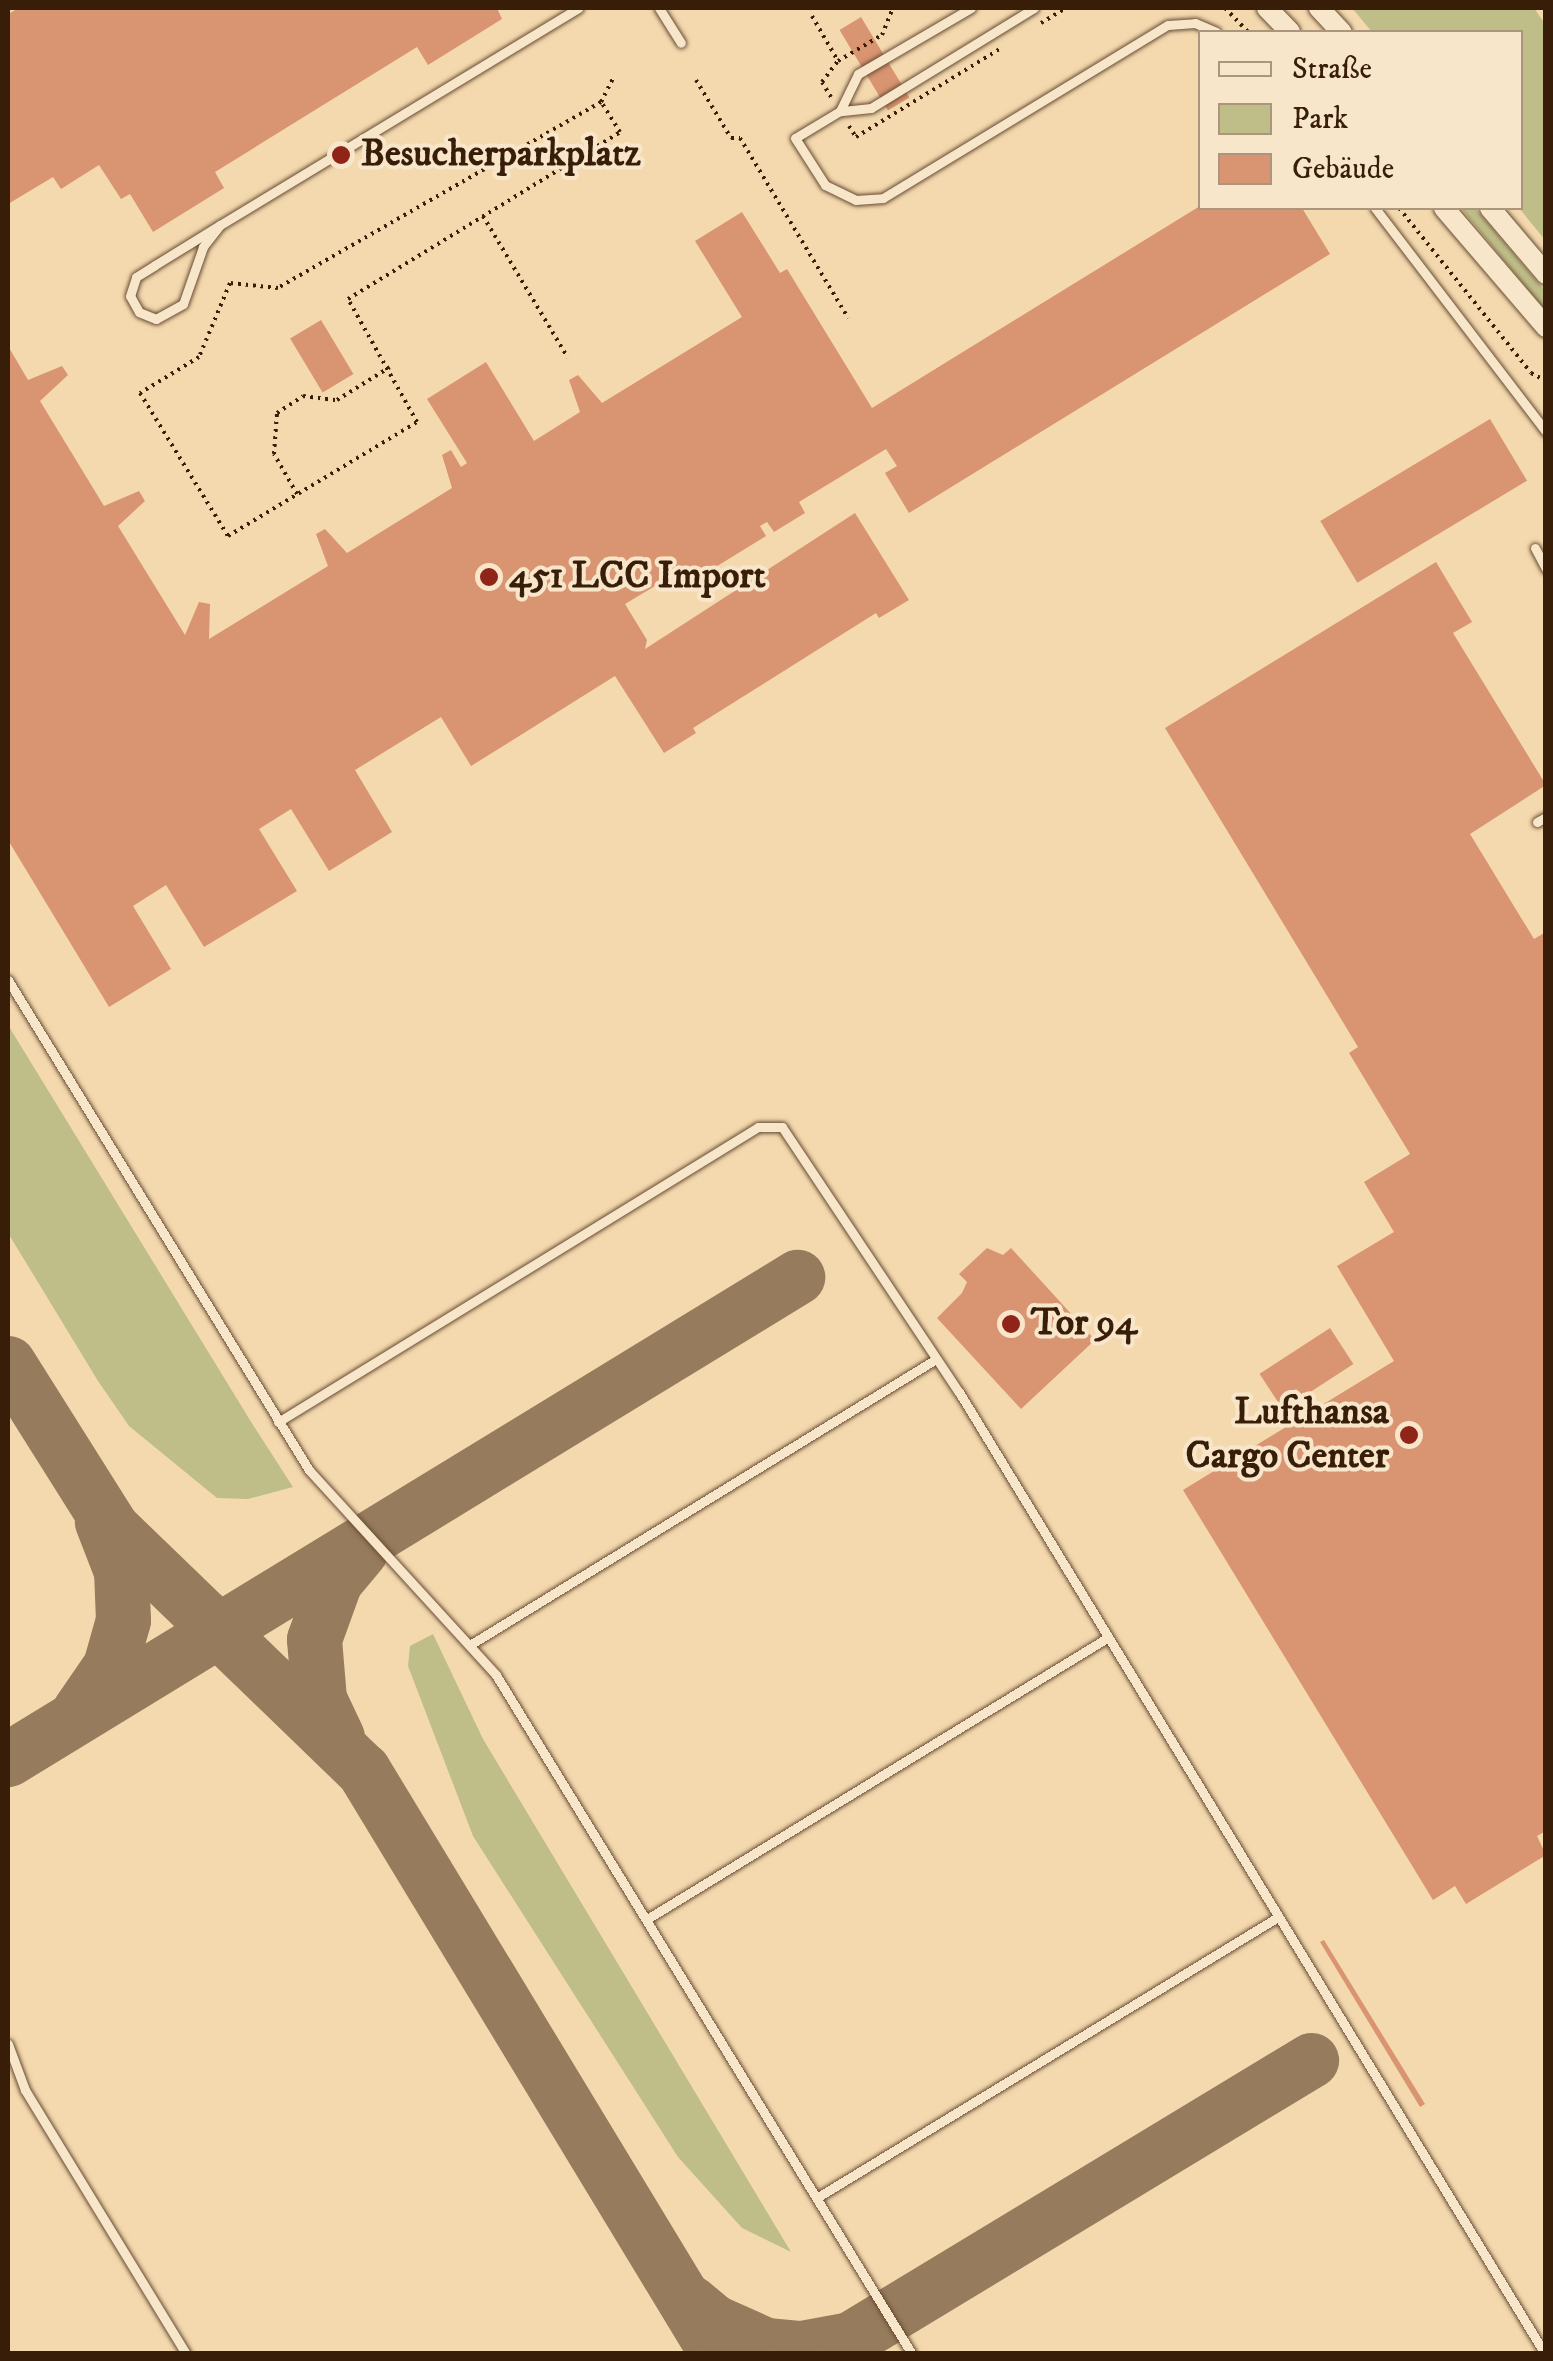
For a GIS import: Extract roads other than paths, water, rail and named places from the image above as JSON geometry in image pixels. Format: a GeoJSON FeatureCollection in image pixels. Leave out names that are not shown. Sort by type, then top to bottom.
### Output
{"type":"FeatureCollection","features":[{"type":"Feature","properties":{"kind":"street"},"geometry":{"type":"LineString","coordinates":[[1267,8],[1288,30]]}},
{"type":"Feature","properties":{"kind":"street"},"geometry":{"type":"LineString","coordinates":[[1319,8],[1339,30]]}},
{"type":"Feature","properties":{"kind":"street"},"geometry":{"type":"LineString","coordinates":[[1446,210],[1546,327]]}},
{"type":"Feature","properties":{"kind":"street"},"geometry":{"type":"LineString","coordinates":[[1492,210],[1546,274]]}},
{"type":"Feature","properties":{"kind":"lane"},"geometry":{"type":"LineString","coordinates":[[220,225],[202,248],[184,304],[156,319],[139,312],[130,296],[136,278],[220,225],[579,8]]}},
{"type":"Feature","properties":{"kind":"lane"},"geometry":{"type":"LineString","coordinates":[[659,8],[681,43]]}},
{"type":"Feature","properties":{"kind":"lane"},"geometry":{"type":"LineString","coordinates":[[840,112],[858,74],[970,8]]}},
{"type":"Feature","properties":{"kind":"lane"},"geometry":{"type":"LineString","coordinates":[[1034,8],[871,108],[840,112],[795,138],[825,185],[869,201],[1168,26],[1194,23],[1211,30]]}},
{"type":"Feature","properties":{"kind":"lane"},"geometry":{"type":"LineString","coordinates":[[1377,210],[1546,432]]}},
{"type":"Feature","properties":{"kind":"lane"},"geometry":{"type":"LineString","coordinates":[[1535,548],[1546,569]]}},
{"type":"Feature","properties":{"kind":"lane"},"geometry":{"type":"LineString","coordinates":[[8,980],[309,1470],[474,1643],[912,2354]]}},
{"type":"Feature","properties":{"kind":"lane"},"geometry":{"type":"LineString","coordinates":[[278,1422],[770,1124],[792,1135],[936,1359],[1545,2354]]}},
{"type":"Feature","properties":{"kind":"lane"},"geometry":{"type":"LineString","coordinates":[[474,1643],[936,1359]]}},
{"type":"Feature","properties":{"kind":"lane"},"geometry":{"type":"LineString","coordinates":[[646,1919],[1107,1638]]}},
{"type":"Feature","properties":{"kind":"lane"},"geometry":{"type":"LineString","coordinates":[[818,2196],[1278,1917]]}},
{"type":"Feature","properties":{"kind":"lane"},"geometry":{"type":"LineString","coordinates":[[8,2044],[25,2090],[186,2354]]}},
{"type":"Feature","properties":{"kind":"place","name":"Besucherparkplatz"},"geometry":{"type":"Point","coordinates":[341,155]}},
{"type":"Feature","properties":{"kind":"place","name":"451 LCC Import"},"geometry":{"type":"Point","coordinates":[489,577]}},
{"type":"Feature","properties":{"kind":"place","name":"Tor 94"},"geometry":{"type":"Point","coordinates":[1011,1324]}},
{"type":"Feature","properties":{"kind":"place","name":"Lufthansa Cargo Center"},"geometry":{"type":"Point","coordinates":[1409,1435]}}]}
